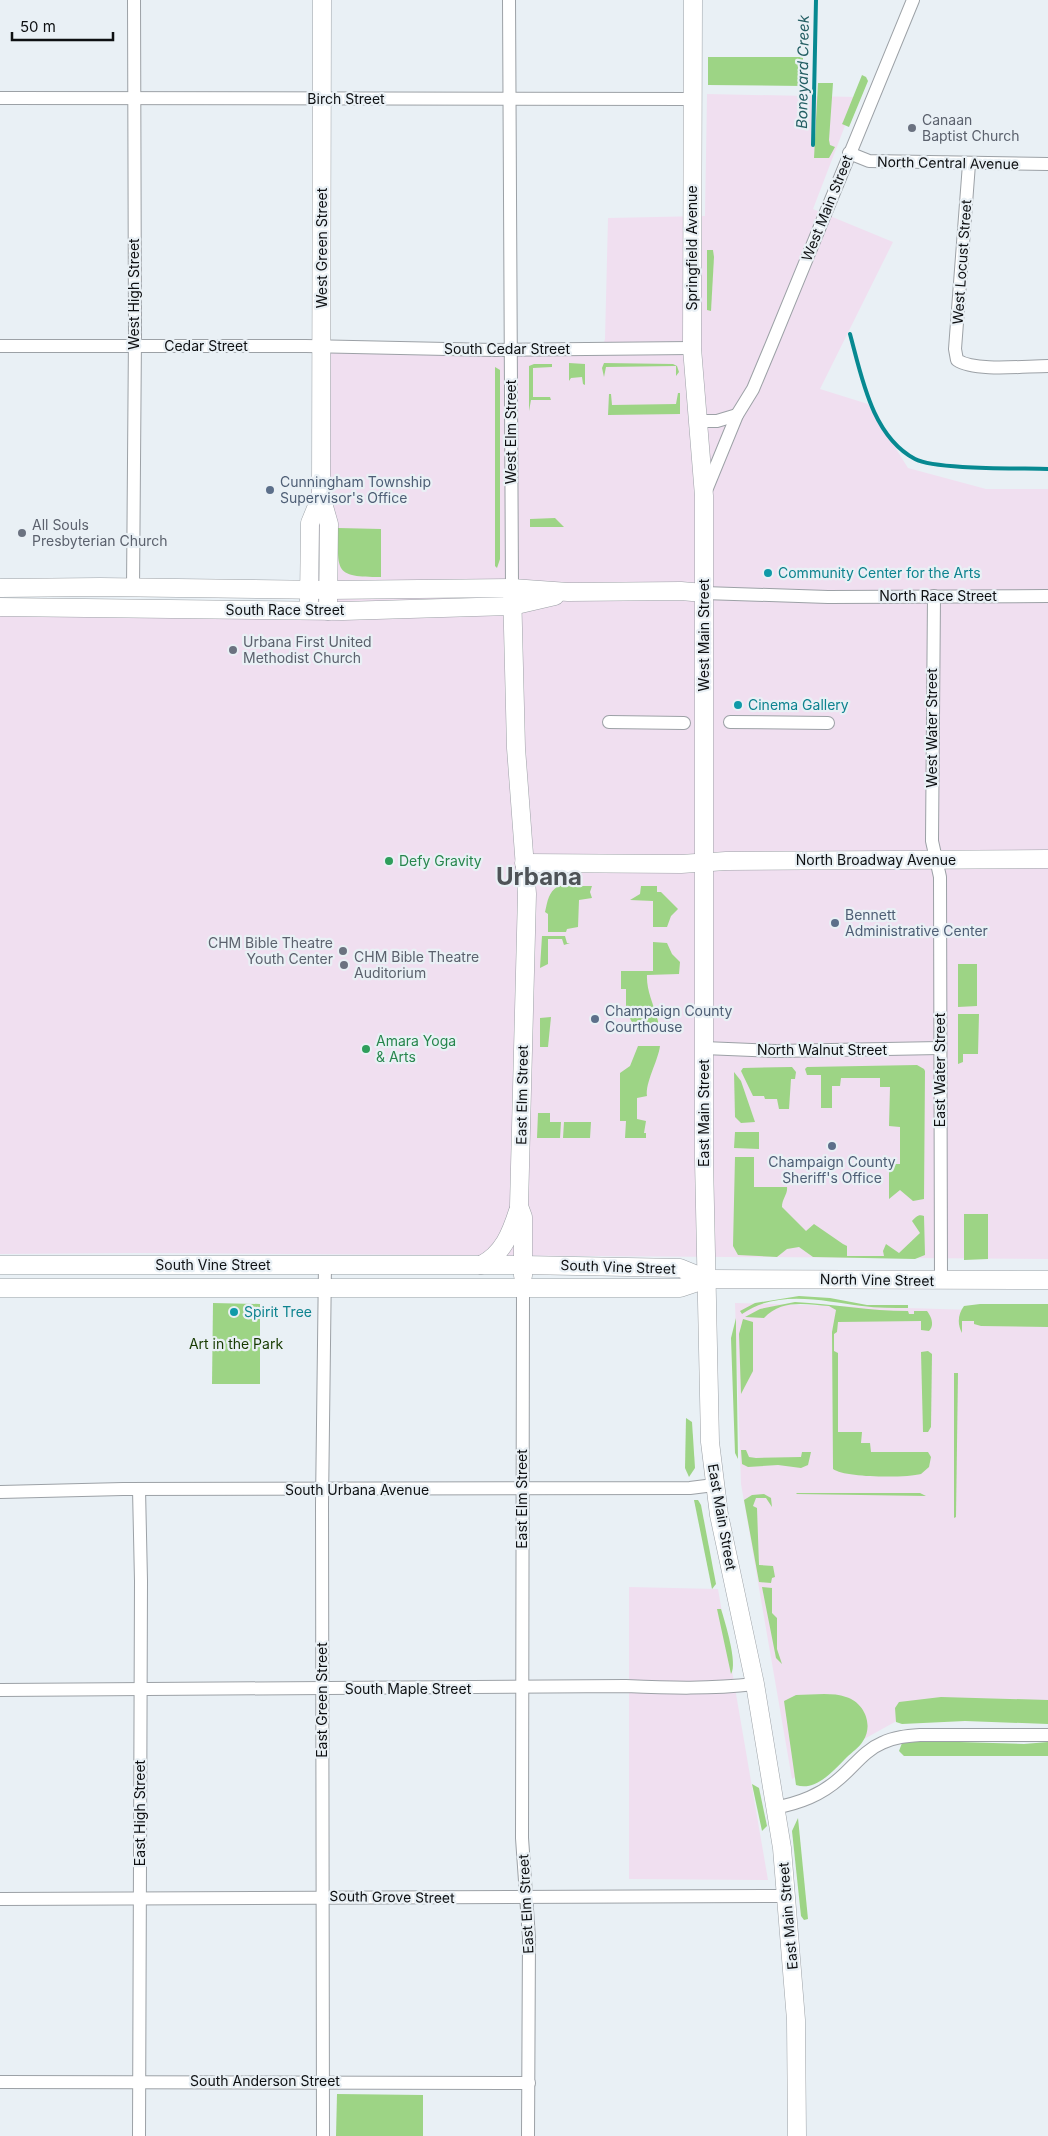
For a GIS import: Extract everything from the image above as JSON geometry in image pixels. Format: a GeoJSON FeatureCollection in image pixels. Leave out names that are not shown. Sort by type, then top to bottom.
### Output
{"type":"FeatureCollection","features":[{"type":"Feature","properties":{"kind":"street","name":"West High Street"},"geometry":{"type":"LineString","coordinates":[[133,589],[134,0]]}},
{"type":"Feature","properties":{"kind":"street","name":"West Green Street"},"geometry":{"type":"LineString","coordinates":[[322,0],[323,347],[321,496],[330,524],[328,611]]}},
{"type":"Feature","properties":{"kind":"street","name":"West Elm Street"},"geometry":{"type":"LineString","coordinates":[[509,0],[512,606],[516,748],[524,863]]}},
{"type":"Feature","properties":{"kind":"street","name":"Springfield Avenue"},"geometry":{"type":"LineString","coordinates":[[692,0],[692,348],[704,496]]}},
{"type":"Feature","properties":{"kind":"street","name":"West Main Street"},"geometry":{"type":"LineString","coordinates":[[703,863],[704,496],[737,414],[753,388],[913,0]]}},
{"type":"Feature","properties":{"kind":"street","name":"Birch Street"},"geometry":{"type":"LineString","coordinates":[[0,98],[693,99]]}},
{"type":"Feature","properties":{"kind":"street","name":"North Central Avenue"},"geometry":{"type":"LineString","coordinates":[[849,153],[869,161],[1048,164]]}},
{"type":"Feature","properties":{"kind":"street","name":"West Locust Street"},"geometry":{"type":"LineString","coordinates":[[969,164],[955,349],[957,360],[965,364],[988,366],[1048,366]]}},
{"type":"Feature","properties":{"kind":"street","name":"Cedar Street"},"geometry":{"type":"LineString","coordinates":[[0,346],[323,347]]}},
{"type":"Feature","properties":{"kind":"street","name":"South Cedar Street"},"geometry":{"type":"LineString","coordinates":[[323,347],[510,350],[692,348]]}},
{"type":"Feature","properties":{"kind":"street"},"geometry":{"type":"LineString","coordinates":[[697,421],[717,421],[737,414]]}},
{"type":"Feature","properties":{"kind":"street","name":"West Green Street"},"geometry":{"type":"LineString","coordinates":[[309,610],[310,523],[321,496]]}},
{"type":"Feature","properties":{"kind":"street","name":"South Race Street"},"geometry":{"type":"LineString","coordinates":[[0,588],[100,587],[133,589],[328,590],[512,588],[568,592],[681,591],[828,596]]}},
{"type":"Feature","properties":{"kind":"street","name":"South Race Street"},"geometry":{"type":"LineString","coordinates":[[0,607],[328,611],[512,606],[568,592]]}},
{"type":"Feature","properties":{"kind":"street","name":"North Race Street"},"geometry":{"type":"LineString","coordinates":[[828,596],[1048,596]]}},
{"type":"Feature","properties":{"kind":"street","name":"West Water Street"},"geometry":{"type":"LineString","coordinates":[[934,596],[932,841],[936,860]]}},
{"type":"Feature","properties":{"kind":"street"},"geometry":{"type":"LineString","coordinates":[[609,722],[684,723]]}},
{"type":"Feature","properties":{"kind":"street"},"geometry":{"type":"LineString","coordinates":[[730,722],[828,723]]}},
{"type":"Feature","properties":{"kind":"street","name":"North Broadway Avenue"},"geometry":{"type":"LineString","coordinates":[[524,863],[1048,859]]}},
{"type":"Feature","properties":{"kind":"street","name":"East Water Street"},"geometry":{"type":"LineString","coordinates":[[936,860],[940,877],[941,1281]]}},
{"type":"Feature","properties":{"kind":"street","name":"East Elm Street"},"geometry":{"type":"LineString","coordinates":[[524,863],[527,894],[519,1206],[523,1217],[524,1287],[522,1838],[529,1938],[528,2136]]}},
{"type":"Feature","properties":{"kind":"street","name":"East Main Street"},"geometry":{"type":"LineString","coordinates":[[703,863],[709,1409],[714,1485],[755,1684],[782,1848],[796,2020],[797,2136]]}},
{"type":"Feature","properties":{"kind":"street","name":"North Walnut Street"},"geometry":{"type":"LineString","coordinates":[[704,1048],[776,1050],[940,1048]]}},
{"type":"Feature","properties":{"kind":"street"},"geometry":{"type":"LineString","coordinates":[[481,1265],[495,1256],[503,1246],[512,1230],[519,1206]]}},
{"type":"Feature","properties":{"kind":"street","name":"South Vine Street"},"geometry":{"type":"LineString","coordinates":[[0,1265],[325,1264],[680,1268],[707,1279]]}},
{"type":"Feature","properties":{"kind":"street","name":"East Green Street"},"geometry":{"type":"LineString","coordinates":[[323,2136],[322,1490],[325,1264]]}},
{"type":"Feature","properties":{"kind":"street"},"geometry":{"type":"LineString","coordinates":[[86,1265],[86,1288]]}},
{"type":"Feature","properties":{"kind":"street"},"geometry":{"type":"LineString","coordinates":[[227,1265],[227,1287]]}},
{"type":"Feature","properties":{"kind":"street","name":"South Vine Street"},"geometry":{"type":"LineString","coordinates":[[0,1288],[680,1288],[707,1279]]}},
{"type":"Feature","properties":{"kind":"street","name":"North Vine Street"},"geometry":{"type":"LineString","coordinates":[[707,1279],[1048,1280]]}},
{"type":"Feature","properties":{"kind":"street","name":"South Urbana Avenue"},"geometry":{"type":"LineString","coordinates":[[0,1492],[139,1489],[690,1488],[714,1485]]}},
{"type":"Feature","properties":{"kind":"street","name":"East High Street"},"geometry":{"type":"LineString","coordinates":[[139,1489],[139,2136]]}},
{"type":"Feature","properties":{"kind":"street","name":"South Maple Street"},"geometry":{"type":"LineString","coordinates":[[0,1690],[140,1688],[523,1689],[626,1686],[697,1689],[755,1684]]}},
{"type":"Feature","properties":{"kind":"street"},"geometry":{"type":"LineString","coordinates":[[774,1808],[808,1799],[824,1791],[868,1751],[882,1743],[899,1737],[920,1735],[1048,1735]]}},
{"type":"Feature","properties":{"kind":"street","name":"South Grove Street"},"geometry":{"type":"LineString","coordinates":[[0,1899],[323,1896],[525,1898],[785,1896]]}},
{"type":"Feature","properties":{"kind":"street","name":"South Anderson Street"},"geometry":{"type":"LineString","coordinates":[[0,2082],[323,2081],[529,2083]]}},
{"type":"Feature","properties":{"kind":"shaded area"},"geometry":{"type":"Polygon","coordinates":[[[707,94],[856,97],[813,209],[893,242],[820,389],[868,404],[908,468],[986,489],[1048,489],[1048,1259],[137,1253],[0,1254],[0,611],[206,613],[307,600],[316,371],[323,347],[602,349],[605,339],[608,218],[705,216],[707,94]]]}},
{"type":"Feature","properties":{"kind":"shaded area"},"geometry":{"type":"Polygon","coordinates":[[[735,1303],[974,1310],[1048,1306],[1048,1722],[911,1713],[792,1779],[741,1484],[735,1303]]]}},
{"type":"Feature","properties":{"kind":"shaded area"},"geometry":{"type":"Polygon","coordinates":[[[629,1587],[718,1589],[768,1880],[629,1879],[629,1587]]]}},
{"type":"Feature","properties":{"kind":"green space"},"geometry":{"type":"Polygon","coordinates":[[[708,57],[803,57],[803,86],[708,85],[708,57]]]}},
{"type":"Feature","properties":{"kind":"green space"},"geometry":{"type":"Polygon","coordinates":[[[862,75],[868,81],[849,127],[842,124],[862,75]]]}},
{"type":"Feature","properties":{"kind":"green space"},"geometry":{"type":"Polygon","coordinates":[[[818,83],[833,83],[829,140],[830,145],[835,147],[829,158],[814,158],[818,83]]]}},
{"type":"Feature","properties":{"kind":"green space"},"geometry":{"type":"Polygon","coordinates":[[[707,250],[713,250],[714,257],[711,311],[707,310],[707,250]]]}},
{"type":"Feature","properties":{"kind":"green space"},"geometry":{"type":"Polygon","coordinates":[[[569,363],[585,364],[585,385],[583,384],[582,377],[571,378],[569,381],[569,363]]]}},
{"type":"Feature","properties":{"kind":"green space"},"geometry":{"type":"Polygon","coordinates":[[[604,363],[673,364],[677,366],[679,372],[676,376],[676,366],[606,367],[604,377],[602,368],[604,363]]]}},
{"type":"Feature","properties":{"kind":"green space"},"geometry":{"type":"Polygon","coordinates":[[[534,364],[552,364],[552,367],[533,368],[533,397],[550,397],[551,400],[531,400],[529,411],[529,366],[534,364]]]}},
{"type":"Feature","properties":{"kind":"green space"},"geometry":{"type":"Polygon","coordinates":[[[495,367],[500,370],[500,559],[497,568],[495,566],[495,367]]]}},
{"type":"Feature","properties":{"kind":"green space"},"geometry":{"type":"Polygon","coordinates":[[[678,393],[680,393],[680,414],[608,415],[609,394],[611,394],[612,405],[676,404],[678,393]]]}},
{"type":"Feature","properties":{"kind":"green space"},"geometry":{"type":"Polygon","coordinates":[[[555,518],[564,527],[530,527],[530,519],[555,518]]]}},
{"type":"Feature","properties":{"kind":"green space"},"geometry":{"type":"Polygon","coordinates":[[[338,528],[381,529],[381,577],[354,576],[342,569],[338,554],[338,528]]]}},
{"type":"Feature","properties":{"kind":"green space"},"geometry":{"type":"Polygon","coordinates":[[[558,886],[592,886],[590,892],[592,898],[579,900],[578,927],[567,929],[566,932],[548,932],[548,914],[545,912],[550,894],[558,886]]]}},
{"type":"Feature","properties":{"kind":"green space"},"geometry":{"type":"Polygon","coordinates":[[[641,886],[657,886],[657,892],[661,892],[678,909],[671,916],[667,927],[653,927],[653,901],[630,900],[640,894],[641,886]]]}},
{"type":"Feature","properties":{"kind":"green space"},"geometry":{"type":"Polygon","coordinates":[[[542,936],[565,936],[567,943],[570,943],[564,945],[562,939],[548,939],[548,964],[540,968],[542,936]]]}},
{"type":"Feature","properties":{"kind":"green space"},"geometry":{"type":"Polygon","coordinates":[[[653,942],[667,943],[672,954],[680,962],[679,974],[647,975],[648,989],[660,1032],[637,1031],[628,1015],[620,1008],[626,1008],[626,989],[621,989],[621,971],[653,971],[653,942]]]}},
{"type":"Feature","properties":{"kind":"green space"},"geometry":{"type":"Polygon","coordinates":[[[958,964],[977,964],[977,1006],[958,1007],[958,964]]]}},
{"type":"Feature","properties":{"kind":"green space"},"geometry":{"type":"Polygon","coordinates":[[[958,1014],[979,1014],[978,1054],[963,1054],[963,1062],[958,1064],[958,1014]]]}},
{"type":"Feature","properties":{"kind":"green space"},"geometry":{"type":"Polygon","coordinates":[[[551,1017],[548,1047],[540,1047],[540,1018],[551,1017]]]}},
{"type":"Feature","properties":{"kind":"green space"},"geometry":{"type":"Polygon","coordinates":[[[638,1046],[660,1046],[648,1085],[647,1096],[637,1098],[637,1119],[646,1121],[644,1133],[646,1133],[646,1138],[625,1138],[626,1121],[620,1121],[620,1073],[630,1066],[638,1046]]]}},
{"type":"Feature","properties":{"kind":"green space"},"geometry":{"type":"Polygon","coordinates":[[[917,1065],[925,1071],[924,1199],[913,1201],[900,1190],[889,1199],[889,1164],[900,1164],[900,1127],[889,1126],[890,1087],[880,1087],[880,1078],[841,1078],[840,1086],[832,1086],[832,1108],[821,1108],[821,1075],[807,1075],[805,1069],[807,1067],[917,1065]]]}},
{"type":"Feature","properties":{"kind":"green space"},"geometry":{"type":"Polygon","coordinates":[[[792,1067],[796,1072],[795,1079],[791,1079],[789,1109],[779,1109],[777,1099],[753,1096],[741,1071],[743,1068],[792,1067]]]}},
{"type":"Feature","properties":{"kind":"green space"},"geometry":{"type":"Polygon","coordinates":[[[734,1072],[741,1081],[755,1122],[741,1123],[735,1117],[734,1072]]]}},
{"type":"Feature","properties":{"kind":"green space"},"geometry":{"type":"Polygon","coordinates":[[[538,1113],[550,1113],[550,1122],[561,1122],[560,1138],[537,1138],[538,1113]]]}},
{"type":"Feature","properties":{"kind":"green space"},"geometry":{"type":"Polygon","coordinates":[[[564,1122],[591,1122],[590,1138],[563,1138],[564,1122]]]}},
{"type":"Feature","properties":{"kind":"green space"},"geometry":{"type":"Polygon","coordinates":[[[735,1132],[759,1132],[759,1149],[734,1148],[735,1132]]]}},
{"type":"Feature","properties":{"kind":"green space"},"geometry":{"type":"Polygon","coordinates":[[[735,1157],[754,1157],[754,1187],[787,1187],[782,1207],[806,1231],[814,1224],[847,1246],[847,1256],[884,1256],[883,1251],[886,1244],[899,1253],[920,1233],[912,1221],[920,1215],[924,1216],[925,1255],[915,1259],[813,1257],[799,1247],[787,1249],[777,1257],[738,1255],[733,1246],[735,1157]]]}},
{"type":"Feature","properties":{"kind":"green space"},"geometry":{"type":"Polygon","coordinates":[[[964,1214],[988,1214],[988,1259],[964,1260],[964,1214]]]}},
{"type":"Feature","properties":{"kind":"green space"},"geometry":{"type":"Polygon","coordinates":[[[799,1296],[830,1298],[867,1305],[908,1305],[908,1308],[873,1307],[816,1300],[785,1299],[756,1306],[742,1314],[740,1311],[755,1303],[799,1296]]]}},
{"type":"Feature","properties":{"kind":"green space"},"geometry":{"type":"Polygon","coordinates":[[[795,1302],[908,1311],[909,1314],[914,1314],[914,1311],[927,1311],[932,1323],[929,1331],[921,1330],[921,1321],[838,1322],[837,1332],[834,1334],[834,1351],[838,1353],[838,1432],[862,1432],[861,1443],[870,1443],[871,1452],[928,1452],[931,1457],[929,1467],[921,1474],[862,1476],[833,1469],[832,1332],[836,1310],[829,1306],[794,1304],[778,1308],[764,1318],[745,1317],[760,1309],[795,1302]]]}},
{"type":"Feature","properties":{"kind":"green space","name":"Art in the Park"},"geometry":{"type":"Polygon","coordinates":[[[213,1303],[260,1304],[260,1384],[212,1384],[213,1303]]]}},
{"type":"Feature","properties":{"kind":"green space"},"geometry":{"type":"Polygon","coordinates":[[[980,1304],[1048,1304],[1048,1327],[981,1326],[974,1324],[974,1321],[962,1321],[962,1333],[959,1316],[962,1309],[964,1306],[980,1304]]]}},
{"type":"Feature","properties":{"kind":"green space"},"geometry":{"type":"Polygon","coordinates":[[[736,1318],[738,1459],[735,1453],[731,1338],[736,1318]]]}},
{"type":"Feature","properties":{"kind":"green space"},"geometry":{"type":"Polygon","coordinates":[[[743,1319],[753,1322],[753,1371],[741,1394],[739,1334],[743,1319]]]}},
{"type":"Feature","properties":{"kind":"green space"},"geometry":{"type":"Polygon","coordinates":[[[928,1351],[932,1354],[931,1427],[928,1432],[923,1432],[921,1352],[928,1351]]]}},
{"type":"Feature","properties":{"kind":"green space"},"geometry":{"type":"Polygon","coordinates":[[[954,1373],[958,1373],[956,1517],[954,1518],[954,1373]]]}},
{"type":"Feature","properties":{"kind":"green space"},"geometry":{"type":"Polygon","coordinates":[[[686,1418],[692,1422],[695,1468],[689,1477],[685,1468],[686,1418]]]}},
{"type":"Feature","properties":{"kind":"green space"},"geometry":{"type":"Polygon","coordinates":[[[741,1450],[746,1450],[749,1457],[756,1458],[801,1457],[802,1452],[811,1452],[808,1465],[801,1468],[778,1465],[748,1467],[742,1464],[741,1450]]]}},
{"type":"Feature","properties":{"kind":"green space"},"geometry":{"type":"Polygon","coordinates":[[[920,1493],[926,1496],[796,1494],[920,1493]]]}},
{"type":"Feature","properties":{"kind":"green space"},"geometry":{"type":"Polygon","coordinates":[[[764,1494],[771,1498],[772,1507],[766,1498],[756,1498],[753,1506],[757,1508],[759,1565],[773,1566],[775,1577],[772,1578],[771,1583],[759,1582],[744,1500],[752,1495],[764,1494]]]}},
{"type":"Feature","properties":{"kind":"green space"},"geometry":{"type":"Polygon","coordinates":[[[694,1500],[698,1500],[701,1505],[716,1584],[712,1589],[694,1500]]]}},
{"type":"Feature","properties":{"kind":"green space"},"geometry":{"type":"Polygon","coordinates":[[[762,1587],[772,1588],[772,1613],[777,1618],[777,1649],[782,1664],[776,1658],[762,1587]]]}},
{"type":"Feature","properties":{"kind":"green space"},"geometry":{"type":"Polygon","coordinates":[[[717,1609],[721,1609],[730,1643],[733,1661],[731,1674],[717,1609]]]}},
{"type":"Feature","properties":{"kind":"green space"},"geometry":{"type":"Polygon","coordinates":[[[828,1694],[846,1697],[858,1704],[862,1709],[868,1728],[866,1735],[857,1748],[830,1773],[817,1783],[803,1786],[796,1785],[784,1701],[796,1695],[828,1694]]]}},
{"type":"Feature","properties":{"kind":"green space"},"geometry":{"type":"Polygon","coordinates":[[[941,1697],[1048,1700],[1048,1724],[965,1721],[902,1724],[896,1722],[895,1708],[899,1702],[941,1697]]]}},
{"type":"Feature","properties":{"kind":"green space"},"geometry":{"type":"Polygon","coordinates":[[[926,1741],[1024,1744],[1048,1742],[1048,1756],[904,1756],[899,1751],[902,1743],[926,1741]]]}},
{"type":"Feature","properties":{"kind":"green space"},"geometry":{"type":"Polygon","coordinates":[[[752,1784],[759,1788],[767,1826],[762,1831],[752,1784]]]}},
{"type":"Feature","properties":{"kind":"green space"},"geometry":{"type":"Polygon","coordinates":[[[798,1818],[808,1919],[804,1920],[801,1916],[792,1831],[798,1818]]]}},
{"type":"Feature","properties":{"kind":"green space"},"geometry":{"type":"Polygon","coordinates":[[[337,2094],[423,2095],[423,2136],[336,2136],[337,2094]]]}},
{"type":"Feature","properties":{"kind":"waterway","name":"Boneyard Creek"},"geometry":{"type":"LineString","coordinates":[[813,145],[816,0]]}},
{"type":"Feature","properties":{"kind":"waterway","name":"Boneyard Creek"},"geometry":{"type":"LineString","coordinates":[[850,334],[871,404],[888,436],[900,449],[915,459],[926,463],[959,467],[1048,469]]}},
{"type":"Feature","properties":{"kind":"place","name":"Canaan Baptist Church"},"geometry":{"type":"Point","coordinates":[912,128]}},
{"type":"Feature","properties":{"kind":"place","name":"Cunningham Township Supervisor's Office"},"geometry":{"type":"Point","coordinates":[270,490]}},
{"type":"Feature","properties":{"kind":"place","name":"All Souls Presbyterian Church"},"geometry":{"type":"Point","coordinates":[22,533]}},
{"type":"Feature","properties":{"kind":"place","name":"Community Center for the Arts"},"geometry":{"type":"Point","coordinates":[768,573]}},
{"type":"Feature","properties":{"kind":"place","name":"Urbana First United Methodist Church"},"geometry":{"type":"Point","coordinates":[233,650]}},
{"type":"Feature","properties":{"kind":"place","name":"Cinema Gallery"},"geometry":{"type":"Point","coordinates":[738,705]}},
{"type":"Feature","properties":{"kind":"place","name":"Defy Gravity"},"geometry":{"type":"Point","coordinates":[389,861]}},
{"type":"Feature","properties":{"kind":"place","name":"Bennett Administrative Center"},"geometry":{"type":"Point","coordinates":[835,923]}},
{"type":"Feature","properties":{"kind":"place","name":"CHM Bible Theatre Youth Center"},"geometry":{"type":"Point","coordinates":[343,951]}},
{"type":"Feature","properties":{"kind":"place","name":"CHM Bible Theatre Auditorium"},"geometry":{"type":"Point","coordinates":[344,965]}},
{"type":"Feature","properties":{"kind":"place","name":"Champaign County Courthouse"},"geometry":{"type":"Point","coordinates":[595,1019]}},
{"type":"Feature","properties":{"kind":"place","name":"Amara Yoga & Arts"},"geometry":{"type":"Point","coordinates":[366,1049]}},
{"type":"Feature","properties":{"kind":"place","name":"Champaign County Sheriff's Office"},"geometry":{"type":"Point","coordinates":[832,1146]}},
{"type":"Feature","properties":{"kind":"place","name":"Spirit Tree"},"geometry":{"type":"Point","coordinates":[234,1312]}},
{"type":"Feature","properties":{"kind":"district","name":"Urbana"},"geometry":{"type":"Point","coordinates":[539,877]}}]}
